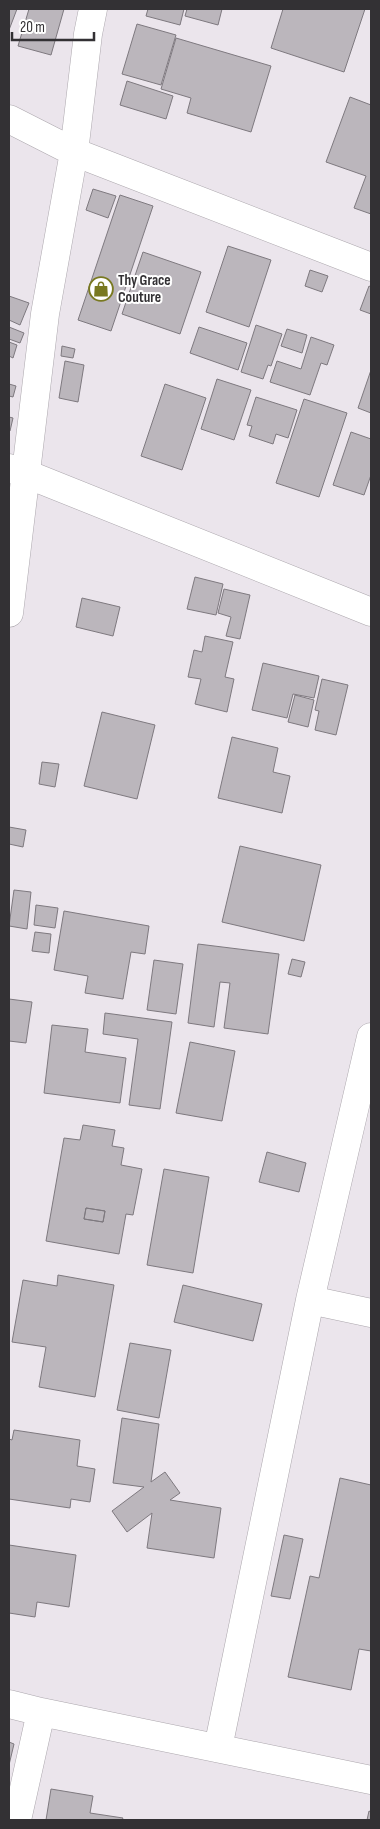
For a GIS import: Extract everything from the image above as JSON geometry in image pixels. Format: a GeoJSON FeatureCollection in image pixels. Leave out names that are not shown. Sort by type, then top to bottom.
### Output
{"type":"FeatureCollection","features":[{"type":"Feature","properties":{"kind":"street"},"geometry":{"type":"LineString","coordinates":[[9,613],[17,470],[74,152],[88,34],[93,9]]}},
{"type":"Feature","properties":{"kind":"street"},"geometry":{"type":"LineString","coordinates":[[9,119],[74,152],[371,267]]}},
{"type":"Feature","properties":{"kind":"street"},"geometry":{"type":"LineString","coordinates":[[17,470],[371,612]]}},
{"type":"Feature","properties":{"kind":"street"},"geometry":{"type":"LineString","coordinates":[[218,1748],[310,1300],[371,1037]]}},
{"type":"Feature","properties":{"kind":"street"},"geometry":{"type":"LineString","coordinates":[[310,1300],[371,1313]]}},
{"type":"Feature","properties":{"kind":"street"},"geometry":{"type":"LineString","coordinates":[[9,1704],[371,1780]]}},
{"type":"Feature","properties":{"kind":"street"},"geometry":{"type":"LineString","coordinates":[[17,1820],[40,1712]]}},
{"type":"Feature","properties":{"kind":"building"},"geometry":{"type":"Polygon","coordinates":[[[9,9],[17,9],[9,30],[9,9]]]}},
{"type":"Feature","properties":{"kind":"building"},"geometry":{"type":"Polygon","coordinates":[[[29,9],[64,9],[51,55],[18,46],[29,9]]]}},
{"type":"Feature","properties":{"kind":"building"},"geometry":{"type":"Polygon","coordinates":[[[148,9],[184,9],[180,25],[146,16],[148,9]]]}},
{"type":"Feature","properties":{"kind":"building"},"geometry":{"type":"Polygon","coordinates":[[[187,9],[222,9],[218,25],[185,16],[187,9]]]}},
{"type":"Feature","properties":{"kind":"building"},"geometry":{"type":"Polygon","coordinates":[[[283,9],[365,9],[344,72],[271,48],[283,9]]]}},
{"type":"Feature","properties":{"kind":"building"},"geometry":{"type":"Polygon","coordinates":[[[137,24],[176,35],[161,85],[122,74],[137,24]]]}},
{"type":"Feature","properties":{"kind":"building"},"geometry":{"type":"Polygon","coordinates":[[[176,38],[271,66],[251,132],[187,113],[191,98],[161,89],[176,38]]]}},
{"type":"Feature","properties":{"kind":"building"},"geometry":{"type":"Polygon","coordinates":[[[127,81],[173,96],[166,119],[120,105],[127,81]]]}},
{"type":"Feature","properties":{"kind":"building"},"geometry":{"type":"Polygon","coordinates":[[[350,97],[371,105],[371,214],[354,208],[366,176],[326,162],[350,97]]]}},
{"type":"Feature","properties":{"kind":"building"},"geometry":{"type":"Polygon","coordinates":[[[93,189],[116,196],[108,218],[86,210],[93,189]]]}},
{"type":"Feature","properties":{"kind":"building"},"geometry":{"type":"Polygon","coordinates":[[[120,195],[153,206],[111,331],[78,320],[120,195]]]}},
{"type":"Feature","properties":{"kind":"building"},"geometry":{"type":"Polygon","coordinates":[[[228,246],[271,260],[249,327],[206,312],[228,246]]]}},
{"type":"Feature","properties":{"kind":"building"},"geometry":{"type":"Polygon","coordinates":[[[143,252],[201,272],[180,334],[122,314],[143,252]]]}},
{"type":"Feature","properties":{"kind":"building"},"geometry":{"type":"Polygon","coordinates":[[[310,270],[328,276],[322,292],[305,286],[310,270]]]}},
{"type":"Feature","properties":{"kind":"building"},"geometry":{"type":"Polygon","coordinates":[[[369,286],[371,287],[371,314],[360,310],[369,286]]]}},
{"type":"Feature","properties":{"kind":"building"},"geometry":{"type":"Polygon","coordinates":[[[9,296],[29,303],[20,325],[9,320],[9,296]]]}},
{"type":"Feature","properties":{"kind":"building"},"geometry":{"type":"Polygon","coordinates":[[[256,325],[282,334],[271,366],[268,365],[263,379],[241,372],[256,325]]]}},
{"type":"Feature","properties":{"kind":"building"},"geometry":{"type":"Polygon","coordinates":[[[9,327],[24,333],[20,343],[9,339],[9,327]]]}},
{"type":"Feature","properties":{"kind":"building"},"geometry":{"type":"Polygon","coordinates":[[[199,327],[247,343],[238,370],[190,353],[199,327]]]}},
{"type":"Feature","properties":{"kind":"building"},"geometry":{"type":"Polygon","coordinates":[[[287,329],[307,335],[302,353],[281,346],[287,329]]]}},
{"type":"Feature","properties":{"kind":"building"},"geometry":{"type":"Polygon","coordinates":[[[311,337],[334,345],[327,365],[321,363],[310,395],[270,382],[277,361],[301,369],[311,337]]]}},
{"type":"Feature","properties":{"kind":"building"},"geometry":{"type":"Polygon","coordinates":[[[9,342],[17,345],[13,358],[9,356],[9,342]]]}},
{"type":"Feature","properties":{"kind":"building"},"geometry":{"type":"Polygon","coordinates":[[[62,346],[75,349],[73,358],[61,356],[62,346]]]}},
{"type":"Feature","properties":{"kind":"building"},"geometry":{"type":"Polygon","coordinates":[[[65,361],[84,365],[78,402],[59,398],[65,361]]]}},
{"type":"Feature","properties":{"kind":"building"},"geometry":{"type":"Polygon","coordinates":[[[371,370],[371,413],[358,408],[371,370]]]}},
{"type":"Feature","properties":{"kind":"building"},"geometry":{"type":"Polygon","coordinates":[[[217,379],[251,390],[234,440],[201,429],[217,379]]]}},
{"type":"Feature","properties":{"kind":"building"},"geometry":{"type":"Polygon","coordinates":[[[9,384],[16,386],[13,397],[9,396],[9,384]]]}},
{"type":"Feature","properties":{"kind":"building"},"geometry":{"type":"Polygon","coordinates":[[[165,384],[206,398],[182,470],[141,456],[165,384]]]}},
{"type":"Feature","properties":{"kind":"building"},"geometry":{"type":"Polygon","coordinates":[[[256,397],[297,410],[288,438],[276,434],[273,444],[249,436],[252,426],[247,425],[256,397]]]}},
{"type":"Feature","properties":{"kind":"building"},"geometry":{"type":"Polygon","coordinates":[[[304,399],[347,413],[319,497],[276,483],[304,399]]]}},
{"type":"Feature","properties":{"kind":"building"},"geometry":{"type":"Polygon","coordinates":[[[9,417],[13,418],[10,431],[9,431],[9,417]]]}},
{"type":"Feature","properties":{"kind":"building"},"geometry":{"type":"Polygon","coordinates":[[[351,432],[371,439],[371,475],[364,495],[333,485],[351,432]]]}},
{"type":"Feature","properties":{"kind":"building"},"geometry":{"type":"Polygon","coordinates":[[[195,577],[223,584],[216,615],[187,609],[195,577]]]}},
{"type":"Feature","properties":{"kind":"building"},"geometry":{"type":"Polygon","coordinates":[[[224,589],[250,595],[240,639],[226,636],[231,617],[218,613],[224,589]]]}},
{"type":"Feature","properties":{"kind":"building"},"geometry":{"type":"Polygon","coordinates":[[[82,598],[120,607],[113,636],[76,627],[82,598]]]}},
{"type":"Feature","properties":{"kind":"building"},"geometry":{"type":"Polygon","coordinates":[[[205,636],[233,642],[225,677],[234,679],[227,712],[195,704],[201,679],[188,677],[194,650],[202,652],[205,636]]]}},
{"type":"Feature","properties":{"kind":"building"},"geometry":{"type":"Polygon","coordinates":[[[263,663],[319,676],[314,698],[293,694],[287,718],[252,710],[263,663]]]}},
{"type":"Feature","properties":{"kind":"building"},"geometry":{"type":"Polygon","coordinates":[[[322,679],[348,685],[336,735],[315,730],[319,711],[315,710],[322,679]]]}},
{"type":"Feature","properties":{"kind":"building"},"geometry":{"type":"Polygon","coordinates":[[[295,695],[314,700],[308,727],[288,722],[295,695]]]}},
{"type":"Feature","properties":{"kind":"building"},"geometry":{"type":"Polygon","coordinates":[[[102,712],[155,725],[137,799],[84,786],[102,712]]]}},
{"type":"Feature","properties":{"kind":"building"},"geometry":{"type":"Polygon","coordinates":[[[232,737],[278,748],[273,772],[290,776],[282,813],[218,798],[232,737]]]}},
{"type":"Feature","properties":{"kind":"building"},"geometry":{"type":"Polygon","coordinates":[[[42,762],[59,764],[55,787],[39,784],[42,762]]]}},
{"type":"Feature","properties":{"kind":"building"},"geometry":{"type":"Polygon","coordinates":[[[9,827],[26,830],[23,847],[9,844],[9,827]]]}},
{"type":"Feature","properties":{"kind":"building"},"geometry":{"type":"Polygon","coordinates":[[[240,846],[321,865],[304,941],[222,922],[240,846]]]}},
{"type":"Feature","properties":{"kind":"building"},"geometry":{"type":"Polygon","coordinates":[[[14,890],[31,892],[27,929],[9,926],[14,890]]]}},
{"type":"Feature","properties":{"kind":"building"},"geometry":{"type":"Polygon","coordinates":[[[36,905],[58,908],[55,928],[34,925],[36,905]]]}},
{"type":"Feature","properties":{"kind":"building"},"geometry":{"type":"Polygon","coordinates":[[[64,911],[149,926],[145,954],[131,952],[123,999],[85,993],[88,976],[54,970],[64,911]]]}},
{"type":"Feature","properties":{"kind":"building"},"geometry":{"type":"Polygon","coordinates":[[[35,932],[51,934],[49,953],[32,951],[35,932]]]}},
{"type":"Feature","properties":{"kind":"building"},"geometry":{"type":"Polygon","coordinates":[[[198,944],[279,954],[268,1034],[224,1028],[230,983],[220,982],[214,1027],[188,1023],[198,944]]]}},
{"type":"Feature","properties":{"kind":"building"},"geometry":{"type":"Polygon","coordinates":[[[292,959],[305,962],[301,977],[288,974],[292,959]]]}},
{"type":"Feature","properties":{"kind":"building"},"geometry":{"type":"Polygon","coordinates":[[[154,960],[183,964],[176,1014],[147,1010],[154,960]]]}},
{"type":"Feature","properties":{"kind":"building"},"geometry":{"type":"Polygon","coordinates":[[[9,999],[32,1002],[26,1043],[9,1041],[9,999]]]}},
{"type":"Feature","properties":{"kind":"building"},"geometry":{"type":"Polygon","coordinates":[[[105,1013],[172,1022],[160,1109],[129,1105],[138,1039],[103,1034],[105,1013]]]}},
{"type":"Feature","properties":{"kind":"building"},"geometry":{"type":"Polygon","coordinates":[[[52,1025],[88,1029],[85,1052],[126,1058],[120,1103],[44,1093],[52,1025]]]}},
{"type":"Feature","properties":{"kind":"building"},"geometry":{"type":"Polygon","coordinates":[[[190,1042],[235,1051],[222,1121],[176,1113],[190,1042]]]}},
{"type":"Feature","properties":{"kind":"building"},"geometry":{"type":"Polygon","coordinates":[[[83,1125],[115,1130],[112,1146],[124,1148],[121,1165],[142,1169],[133,1215],[126,1214],[119,1254],[46,1241],[64,1138],[80,1140],[83,1125]],[[86,1208],[84,1219],[103,1222],[105,1211],[86,1208]]]}},
{"type":"Feature","properties":{"kind":"building"},"geometry":{"type":"Polygon","coordinates":[[[267,1152],[306,1163],[299,1192],[259,1182],[267,1152]]]}},
{"type":"Feature","properties":{"kind":"building"},"geometry":{"type":"Polygon","coordinates":[[[164,1169],[209,1177],[193,1273],[147,1265],[164,1169]]]}},
{"type":"Feature","properties":{"kind":"building"},"geometry":{"type":"Polygon","coordinates":[[[86,1208],[105,1211],[103,1222],[84,1219],[86,1208]]]}},
{"type":"Feature","properties":{"kind":"building"},"geometry":{"type":"Polygon","coordinates":[[[58,1275],[114,1285],[95,1397],[39,1387],[46,1347],[12,1342],[23,1280],[57,1286],[58,1275]]]}},
{"type":"Feature","properties":{"kind":"building"},"geometry":{"type":"Polygon","coordinates":[[[183,1285],[262,1304],[253,1341],[174,1322],[183,1285]]]}},
{"type":"Feature","properties":{"kind":"building"},"geometry":{"type":"Polygon","coordinates":[[[130,1343],[171,1350],[159,1418],[117,1410],[130,1343]]]}},
{"type":"Feature","properties":{"kind":"building"},"geometry":{"type":"Polygon","coordinates":[[[122,1418],[159,1424],[151,1482],[165,1472],[180,1493],[170,1500],[221,1508],[214,1558],[147,1548],[152,1513],[127,1532],[112,1511],[144,1487],[113,1483],[122,1418]]]}},
{"type":"Feature","properties":{"kind":"building"},"geometry":{"type":"Polygon","coordinates":[[[14,1430],[80,1440],[77,1466],[95,1469],[90,1502],[71,1499],[70,1508],[9,1499],[9,1439],[12,1440],[14,1430]]]}},
{"type":"Feature","properties":{"kind":"building"},"geometry":{"type":"Polygon","coordinates":[[[340,1478],[371,1485],[371,1651],[359,1649],[351,1690],[288,1677],[310,1576],[319,1578],[340,1478]]]}},
{"type":"Feature","properties":{"kind":"building"},"geometry":{"type":"Polygon","coordinates":[[[284,1535],[303,1539],[290,1599],[271,1596],[284,1535]]]}},
{"type":"Feature","properties":{"kind":"building"},"geometry":{"type":"Polygon","coordinates":[[[9,1545],[76,1555],[69,1607],[37,1602],[35,1617],[9,1613],[9,1545]]]}},
{"type":"Feature","properties":{"kind":"building"},"geometry":{"type":"Polygon","coordinates":[[[9,1742],[14,1744],[9,1765],[9,1742]]]}},
{"type":"Feature","properties":{"kind":"building"},"geometry":{"type":"Polygon","coordinates":[[[51,1789],[93,1796],[90,1813],[123,1818],[122,1820],[46,1820],[51,1789]]]}},
{"type":"Feature","properties":{"kind":"building"},"geometry":{"type":"Polygon","coordinates":[[[369,1811],[371,1812],[371,1820],[367,1820],[369,1811]]]}},
{"type":"Feature","properties":{"kind":"place","name":"Thy Grace Couture"},"geometry":{"type":"Point","coordinates":[101,289]}}]}
